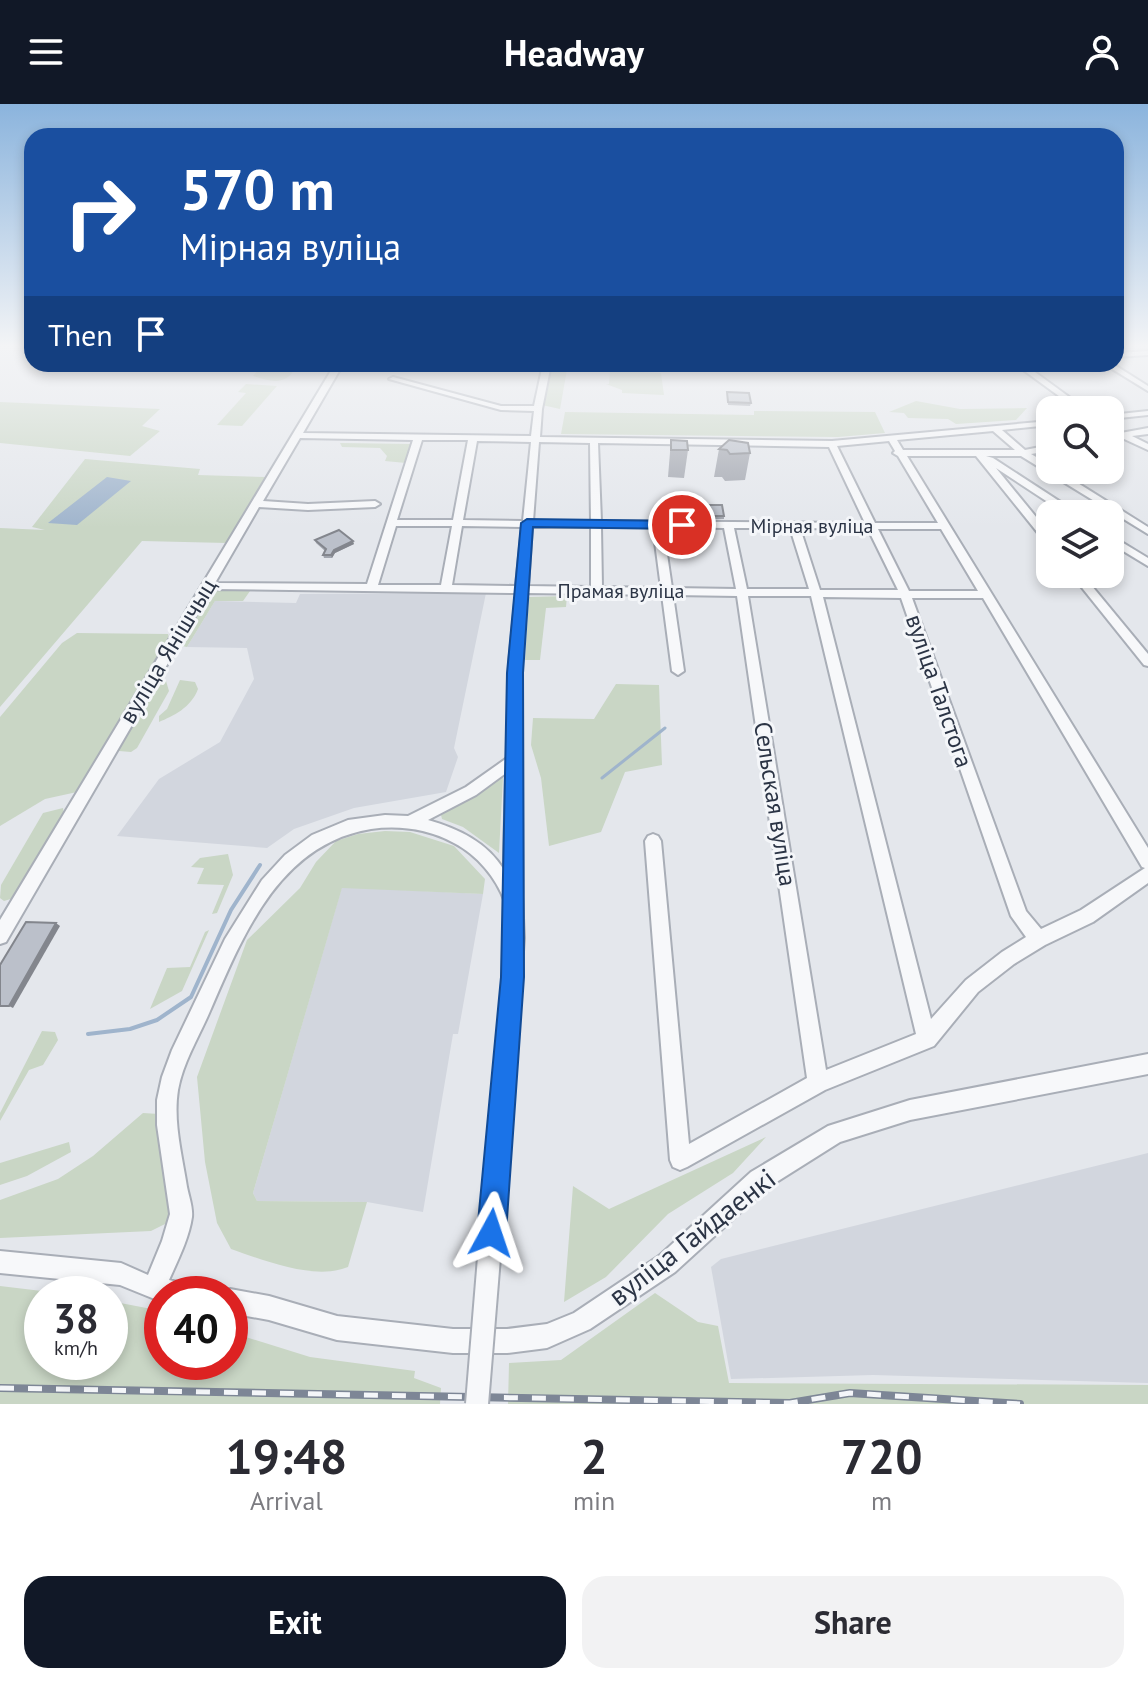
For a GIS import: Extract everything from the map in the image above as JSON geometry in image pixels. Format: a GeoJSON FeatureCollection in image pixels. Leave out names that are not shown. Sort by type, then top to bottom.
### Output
{"type":"FeatureCollection","features":[{"type":"Feature","properties":{"kind":"street","name":"вуліца Янішчыц"},"geometry":{"type":"LineString","coordinates":[[0,936],[313,407]]}},
{"type":"Feature","properties":{"kind":"street"},"geometry":{"type":"LineString","coordinates":[[477,1404],[513,977],[515,673],[538,409],[496,407]]}},
{"type":"Feature","properties":{"kind":"street"},"geometry":{"type":"LineString","coordinates":[[1124,416],[1148,413]]}},
{"type":"Feature","properties":{"kind":"street"},"geometry":{"type":"LineString","coordinates":[[296,435],[832,444],[1036,424]]}},
{"type":"Feature","properties":{"kind":"street"},"geometry":{"type":"LineString","coordinates":[[995,428],[1036,461]]}},
{"type":"Feature","properties":{"kind":"street"},"geometry":{"type":"LineString","coordinates":[[1124,436],[1148,431]]}},
{"type":"Feature","properties":{"kind":"street"},"geometry":{"type":"LineString","coordinates":[[1124,436],[1148,447]]}},
{"type":"Feature","properties":{"kind":"street"},"geometry":{"type":"LineString","coordinates":[[371,589],[418,438]]}},
{"type":"Feature","properties":{"kind":"street"},"geometry":{"type":"LineString","coordinates":[[446,590],[473,439]]}},
{"type":"Feature","properties":{"kind":"street"},"geometry":{"type":"LineString","coordinates":[[892,439],[897,453],[945,526],[1148,862]]}},
{"type":"Feature","properties":{"kind":"street"},"geometry":{"type":"LineString","coordinates":[[594,441],[593,525],[597,591]]}},
{"type":"Feature","properties":{"kind":"street","name":"вуліца Талстога"},"geometry":{"type":"LineString","coordinates":[[832,444],[905,594],[1019,916],[1039,939]]}},
{"type":"Feature","properties":{"kind":"street"},"geometry":{"type":"LineString","coordinates":[[897,453],[1036,451]]}},
{"type":"Feature","properties":{"kind":"street"},"geometry":{"type":"LineString","coordinates":[[979,453],[1051,500]]}},
{"type":"Feature","properties":{"kind":"street"},"geometry":{"type":"LineString","coordinates":[[979,453],[1036,524]]}},
{"type":"Feature","properties":{"kind":"street"},"geometry":{"type":"LineString","coordinates":[[1073,484],[1148,531]]}},
{"type":"Feature","properties":{"kind":"street"},"geometry":{"type":"LineString","coordinates":[[256,504],[308,507],[375,504]]}},
{"type":"Feature","properties":{"kind":"street"},"geometry":{"type":"LineString","coordinates":[[1134,522],[1148,519]]}},
{"type":"Feature","properties":{"kind":"street","name":"Мірная вуліца"},"geometry":{"type":"LineString","coordinates":[[391,523],[945,526]]}},
{"type":"Feature","properties":{"kind":"street"},"geometry":{"type":"LineString","coordinates":[[658,525],[678,671]]}},
{"type":"Feature","properties":{"kind":"street","name":"Сельская вуліца"},"geometry":{"type":"LineString","coordinates":[[729,526],[742,592],[818,1083]]}},
{"type":"Feature","properties":{"kind":"street"},"geometry":{"type":"LineString","coordinates":[[794,526],[816,593],[927,1039]]}},
{"type":"Feature","properties":{"kind":"street"},"geometry":{"type":"LineString","coordinates":[[1124,547],[1148,563]]}},
{"type":"Feature","properties":{"kind":"street","name":"Прамая вуліца"},"geometry":{"type":"LineString","coordinates":[[207,586],[987,595]]}},
{"type":"Feature","properties":{"kind":"street"},"geometry":{"type":"LineString","coordinates":[[1087,588],[1148,662]]}},
{"type":"Feature","properties":{"kind":"street"},"geometry":{"type":"LineString","coordinates":[[410,822],[450,803],[514,760]]}},
{"type":"Feature","properties":{"kind":"street"},"geometry":{"type":"LineString","coordinates":[[159,1276],[181,1214],[166,1112],[169,1085],[240,924],[275,874],[313,842],[352,825],[380,821],[410,822],[436,828],[467,843],[493,866],[512,899]]}},
{"type":"Feature","properties":{"kind":"street"},"geometry":{"type":"LineString","coordinates":[[653,841],[680,1160],[818,1083],[927,1039],[972,986],[1039,939],[1087,916],[1148,874]]}},
{"type":"Feature","properties":{"kind":"street","name":"вуліца Гайдаенкі"},"geometry":{"type":"LineString","coordinates":[[248,1304],[337,1328],[453,1341],[507,1341],[547,1336],[582,1321],[667,1264],[759,1180],[835,1133],[910,1110],[1148,1064]]}},
{"type":"Feature","properties":{"kind":"street"},"geometry":{"type":"LineString","coordinates":[[0,1262],[121,1274],[144,1284]]}},
{"type":"Feature","properties":{"kind":"shaded area"},"geometry":{"type":"Polygon","coordinates":[[[486,593],[454,748],[458,757],[446,792],[354,808],[294,829],[267,848],[117,836],[159,779],[220,742],[254,679],[247,648],[187,647],[215,601],[296,603],[300,594],[486,593]]]}},
{"type":"Feature","properties":{"kind":"shaded area"},"geometry":{"type":"Polygon","coordinates":[[[342,887],[483,894],[458,1034],[453,1034],[423,1212],[367,1202],[257,1201],[253,1193],[342,887]]]}},
{"type":"Feature","properties":{"kind":"shaded area"},"geometry":{"type":"Polygon","coordinates":[[[1148,1153],[1148,1383],[873,1375],[731,1379],[711,1267],[721,1259],[1148,1153]]]}},
{"type":"Feature","properties":{"kind":"green space"},"geometry":{"type":"Polygon","coordinates":[[[0,407],[160,409],[142,426],[160,431],[130,456],[0,443],[0,407]]]}},
{"type":"Feature","properties":{"kind":"green space"},"geometry":{"type":"Polygon","coordinates":[[[234,407],[259,407],[242,426],[217,425],[234,407]]]}},
{"type":"Feature","properties":{"kind":"green space"},"geometry":{"type":"Polygon","coordinates":[[[902,407],[1027,408],[1016,420],[956,424],[948,419],[908,418],[904,413],[889,412],[902,407]]]}},
{"type":"Feature","properties":{"kind":"green space"},"geometry":{"type":"Polygon","coordinates":[[[754,411],[875,412],[885,433],[838,437],[561,434],[565,412],[754,415],[754,411]]]}},
{"type":"Feature","properties":{"kind":"green space"},"geometry":{"type":"Polygon","coordinates":[[[340,443],[412,444],[406,463],[385,461],[387,456],[380,448],[342,447],[340,443]]]}},
{"type":"Feature","properties":{"kind":"green space"},"geometry":{"type":"Polygon","coordinates":[[[85,459],[200,469],[198,475],[265,477],[227,543],[142,541],[0,707],[0,528],[45,530],[32,527],[85,459]]]}},
{"type":"Feature","properties":{"kind":"green space"},"geometry":{"type":"Polygon","coordinates":[[[250,591],[243,601],[215,601],[187,647],[177,645],[209,592],[250,591]]]}},
{"type":"Feature","properties":{"kind":"green space"},"geometry":{"type":"Polygon","coordinates":[[[567,596],[566,607],[546,608],[540,660],[525,660],[529,597],[567,596]]]}},
{"type":"Feature","properties":{"kind":"green space"},"geometry":{"type":"Polygon","coordinates":[[[77,633],[168,634],[170,641],[77,792],[45,799],[0,826],[0,717],[62,643],[77,633]]]}},
{"type":"Feature","properties":{"kind":"green space"},"geometry":{"type":"Polygon","coordinates":[[[180,680],[195,682],[198,689],[195,696],[181,710],[159,722],[159,716],[167,709],[180,680]]]}},
{"type":"Feature","properties":{"kind":"green space"},"geometry":{"type":"Polygon","coordinates":[[[166,681],[169,691],[137,748],[131,752],[119,751],[117,749],[155,682],[166,681]]]}},
{"type":"Feature","properties":{"kind":"green space"},"geometry":{"type":"Polygon","coordinates":[[[616,684],[659,685],[662,765],[625,772],[601,832],[549,846],[541,778],[531,745],[533,718],[594,719],[616,684]]]}},
{"type":"Feature","properties":{"kind":"green space"},"geometry":{"type":"Polygon","coordinates":[[[503,777],[499,853],[463,827],[442,819],[441,815],[503,777]]]}},
{"type":"Feature","properties":{"kind":"green space"},"geometry":{"type":"Polygon","coordinates":[[[63,808],[64,814],[14,898],[4,901],[0,898],[1,885],[43,813],[63,808]]]}},
{"type":"Feature","properties":{"kind":"green space"},"geometry":{"type":"Polygon","coordinates":[[[410,832],[454,846],[485,879],[483,894],[342,888],[253,1193],[257,1201],[367,1202],[348,1267],[320,1272],[289,1267],[231,1249],[217,1223],[205,1162],[197,1077],[247,940],[300,888],[316,862],[336,841],[358,834],[410,832]]]}},
{"type":"Feature","properties":{"kind":"green space"},"geometry":{"type":"Polygon","coordinates":[[[228,854],[233,875],[217,913],[212,914],[224,885],[197,884],[204,868],[191,867],[200,858],[228,854]]]}},
{"type":"Feature","properties":{"kind":"green space"},"geometry":{"type":"Polygon","coordinates":[[[209,930],[182,991],[150,1009],[167,968],[190,967],[205,932],[209,930]]]}},
{"type":"Feature","properties":{"kind":"green space"},"geometry":{"type":"Polygon","coordinates":[[[42,1031],[55,1032],[58,1040],[43,1065],[29,1070],[0,1121],[0,1113],[42,1031]]]}},
{"type":"Feature","properties":{"kind":"green space"},"geometry":{"type":"Polygon","coordinates":[[[143,1113],[159,1114],[172,1213],[165,1224],[151,1231],[0,1238],[0,1200],[58,1179],[93,1156],[143,1113]]]}},
{"type":"Feature","properties":{"kind":"green space"},"geometry":{"type":"Polygon","coordinates":[[[766,1137],[733,1173],[668,1214],[606,1277],[564,1302],[573,1186],[609,1209],[766,1137]]]}},
{"type":"Feature","properties":{"kind":"green space"},"geometry":{"type":"Polygon","coordinates":[[[69,1142],[71,1152],[27,1176],[0,1185],[0,1163],[69,1142]]]}},
{"type":"Feature","properties":{"kind":"green space"},"geometry":{"type":"Polygon","coordinates":[[[0,1286],[24,1289],[24,1380],[128,1380],[128,1304],[144,1308],[144,1380],[248,1380],[248,1338],[310,1357],[415,1371],[414,1378],[441,1388],[440,1404],[0,1404],[0,1286]]]}},
{"type":"Feature","properties":{"kind":"green space"},"geometry":{"type":"Polygon","coordinates":[[[655,1293],[698,1322],[718,1326],[729,1383],[1148,1385],[1148,1404],[508,1404],[509,1363],[561,1360],[655,1293]]]}},
{"type":"Feature","properties":{"kind":"water"},"geometry":{"type":"Polygon","coordinates":[[[107,477],[131,481],[77,525],[48,523],[107,477]]]}},
{"type":"Feature","properties":{"kind":"building"},"geometry":{"type":"Polygon","coordinates":[[[671,440],[687,441],[688,450],[671,450],[671,440]]]}},
{"type":"Feature","properties":{"kind":"building"},"geometry":{"type":"Polygon","coordinates":[[[729,440],[748,443],[750,453],[730,454],[727,450],[719,449],[729,440]]]}},
{"type":"Feature","properties":{"kind":"building"},"geometry":{"type":"Polygon","coordinates":[[[708,505],[722,505],[724,516],[705,516],[704,509],[709,509],[708,505]]]}},
{"type":"Feature","properties":{"kind":"building"},"geometry":{"type":"Polygon","coordinates":[[[339,530],[353,541],[334,550],[331,555],[323,555],[326,549],[315,540],[339,530]]]}},
{"type":"Feature","properties":{"kind":"building"},"geometry":{"type":"Polygon","coordinates":[[[26,922],[56,923],[9,1006],[0,1006],[0,965],[26,922]]]}},
{"type":"Feature","properties":{"kind":"waterway"},"geometry":{"type":"LineString","coordinates":[[602,778],[665,728]]}},
{"type":"Feature","properties":{"kind":"waterway"},"geometry":{"type":"LineString","coordinates":[[88,1034],[130,1029],[157,1020],[191,997],[231,910],[260,865]]}},
{"type":"Feature","properties":{"kind":"railway"},"geometry":{"type":"LineString","coordinates":[[0,1388],[790,1403],[850,1393],[1020,1404]]}},
{"type":"Feature","properties":{"kind":"route"},"geometry":{"type":"LineString","coordinates":[[491,1233],[513,977],[515,673],[527,523],[682,525]]}}]}
